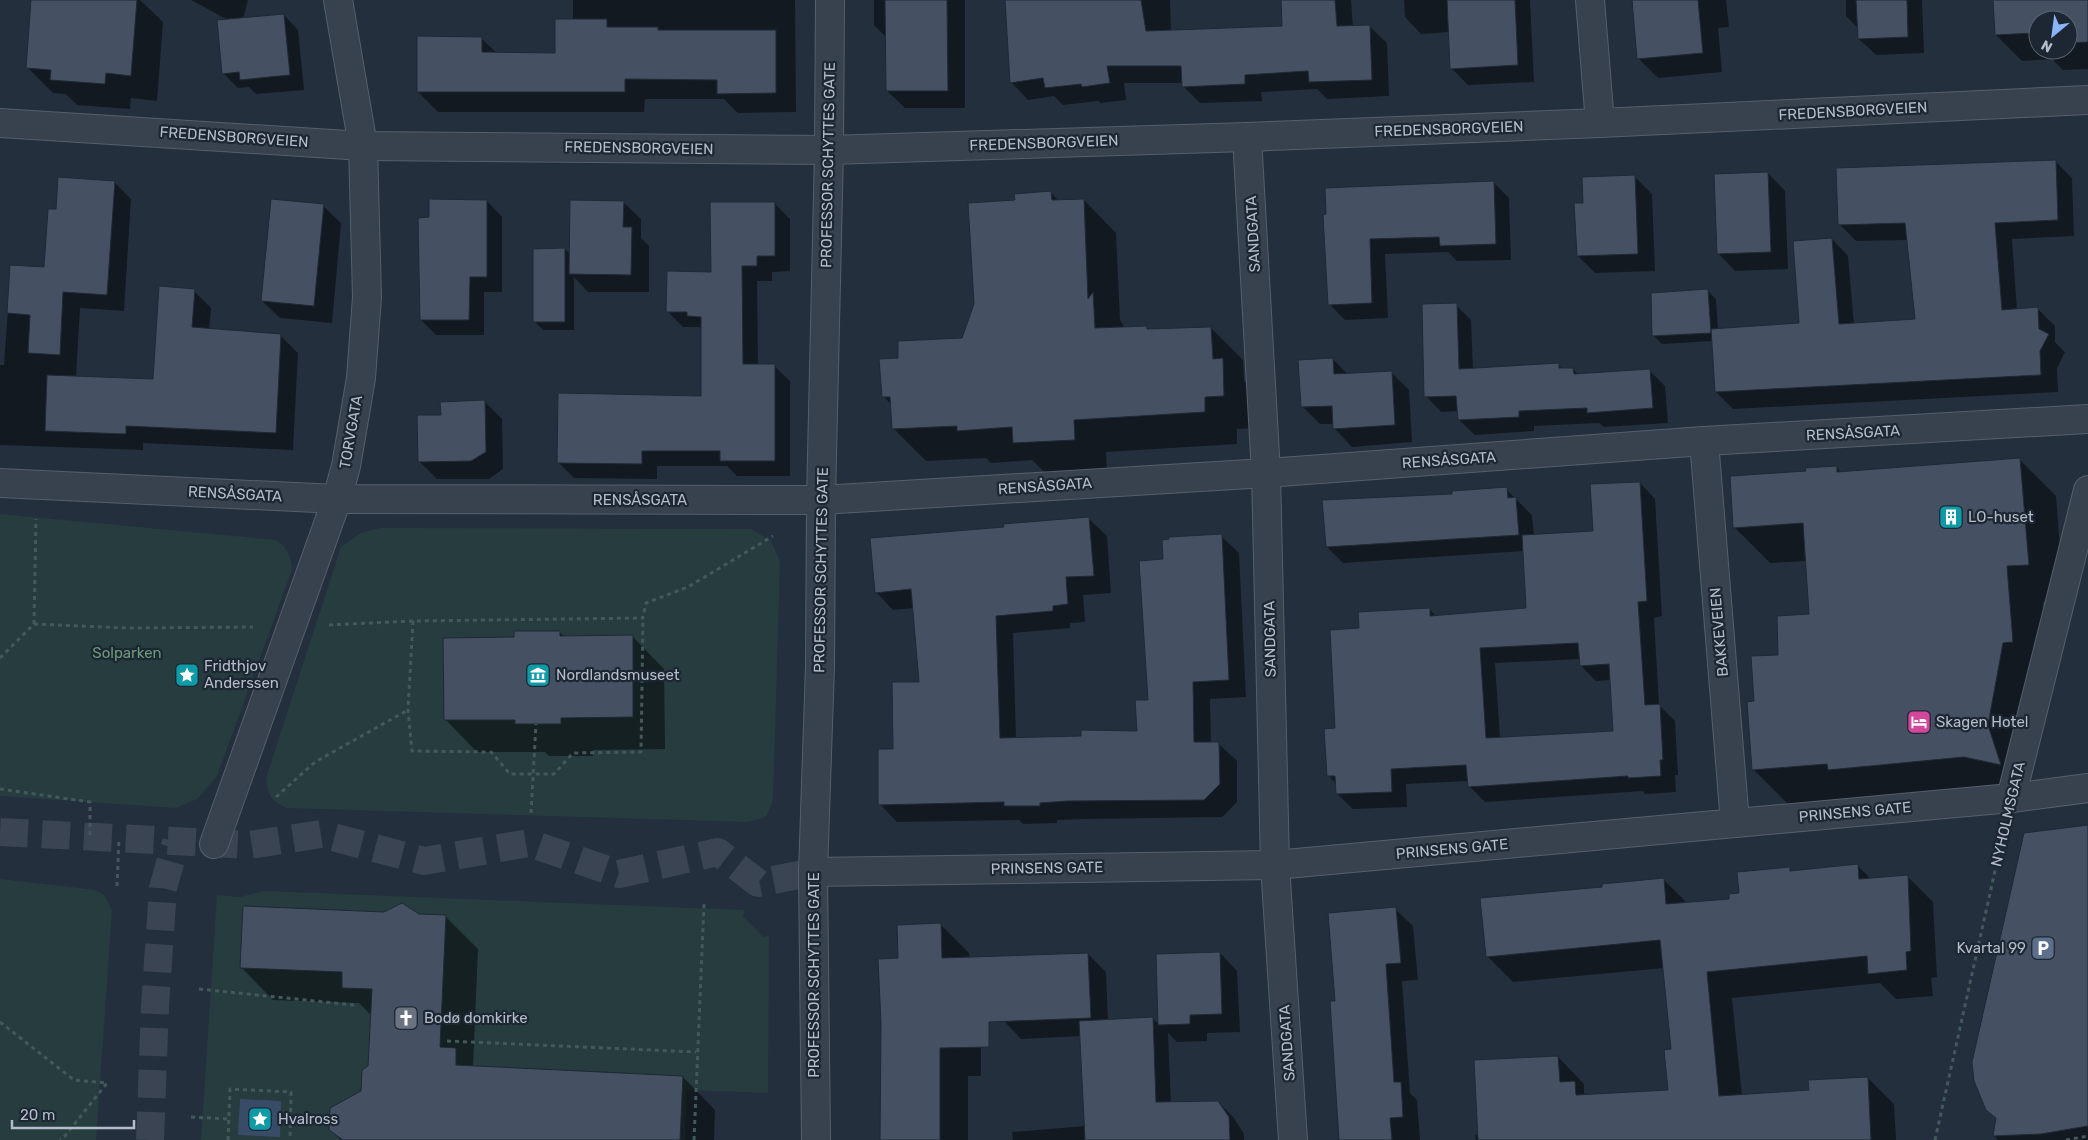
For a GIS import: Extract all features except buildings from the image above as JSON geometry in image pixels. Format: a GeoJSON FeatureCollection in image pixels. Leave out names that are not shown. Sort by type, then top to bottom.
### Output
{"type":"FeatureCollection","features":[{"type":"Feature","properties":{"kind":"street","name":"TORVGATA"},"geometry":{"type":"LineString","coordinates":[[214,844],[293,627],[337,498],[346,466],[361,378],[366,306],[363,146],[338,0]]}},
{"type":"Feature","properties":{"kind":"street","name":"PROFESSOR SCHYTTES GATE"},"geometry":{"type":"LineString","coordinates":[[816,1140],[813,872],[820,666],[830,0]]}},
{"type":"Feature","properties":{"kind":"street"},"geometry":{"type":"LineString","coordinates":[[1590,0],[1600,123]]}},
{"type":"Feature","properties":{"kind":"street","name":"FREDENSBORGVEIEN"},"geometry":{"type":"LineString","coordinates":[[0,122],[363,146],[829,150],[1248,137],[1600,123],[2088,100]]}},
{"type":"Feature","properties":{"kind":"street","name":"SANDGATA"},"geometry":{"type":"LineString","coordinates":[[1248,137],[1266,473],[1275,865],[1293,1140]]}},
{"type":"Feature","properties":{"kind":"street","name":"RENSÅSGATA"},"geometry":{"type":"LineString","coordinates":[[0,483],[337,498],[821,500],[1266,473],[1704,441],[2088,419]]}},
{"type":"Feature","properties":{"kind":"street","name":"BAKKEVEIEN"},"geometry":{"type":"LineString","coordinates":[[1704,441],[1735,823]]}},
{"type":"Feature","properties":{"kind":"street","name":"NYHOLMSGATA"},"geometry":{"type":"LineString","coordinates":[[2011,798],[2088,490]]}},
{"type":"Feature","properties":{"kind":"street","name":"PRINSENS GATE"},"geometry":{"type":"LineString","coordinates":[[813,872],[1275,865],[2011,798],[2088,788]]}},
{"type":"Feature","properties":{"kind":"path"},"geometry":{"type":"LineString","coordinates":[[0,658],[34,624],[37,485]]}},
{"type":"Feature","properties":{"kind":"path"},"geometry":{"type":"LineString","coordinates":[[413,621],[408,710],[412,751],[491,752],[510,774],[554,774],[572,753],[641,752],[642,618],[646,603],[688,587],[780,532]]}},
{"type":"Feature","properties":{"kind":"path"},"geometry":{"type":"LineString","coordinates":[[34,624],[126,628],[293,627],[413,621],[642,618]]}},
{"type":"Feature","properties":{"kind":"path"},"geometry":{"type":"LineString","coordinates":[[276,797],[315,762],[408,710]]}},
{"type":"Feature","properties":{"kind":"path"},"geometry":{"type":"LineString","coordinates":[[531,813],[536,724]]}},
{"type":"Feature","properties":{"kind":"path"},"geometry":{"type":"LineString","coordinates":[[0,789],[90,802],[90,838]]}},
{"type":"Feature","properties":{"kind":"path","name":"NYHOLMSGATA"},"geometry":{"type":"LineString","coordinates":[[1935,1140],[2011,798]]}},
{"type":"Feature","properties":{"kind":"path"},"geometry":{"type":"LineString","coordinates":[[117,886],[119,838]]}},
{"type":"Feature","properties":{"kind":"path"},"geometry":{"type":"LineString","coordinates":[[694,1140],[696,1052],[704,904]]}},
{"type":"Feature","properties":{"kind":"path"},"geometry":{"type":"LineString","coordinates":[[199,989],[354,1005]]}},
{"type":"Feature","properties":{"kind":"path"},"geometry":{"type":"LineString","coordinates":[[0,1022],[74,1080],[107,1083],[60,1140]]}},
{"type":"Feature","properties":{"kind":"path"},"geometry":{"type":"LineString","coordinates":[[447,1042],[696,1052]]}},
{"type":"Feature","properties":{"kind":"path"},"geometry":{"type":"LineString","coordinates":[[228,1140],[230,1089],[291,1092],[290,1140]]}},
{"type":"Feature","properties":{"kind":"path"},"geometry":{"type":"LineString","coordinates":[[190,1117],[228,1119]]}},
{"type":"Feature","properties":{"kind":"path"},"geometry":{"type":"LineString","coordinates":[[2066,1140],[2088,1136]]}},
{"type":"Feature","properties":{"kind":"green space","name":"Solparken"},"geometry":{"type":"Polygon","coordinates":[[[0,514],[276,540],[286,549],[290,556],[292,570],[217,776],[197,799],[176,808],[0,796],[0,514]]]}},
{"type":"Feature","properties":{"kind":"green space"},"geometry":{"type":"Polygon","coordinates":[[[381,528],[751,529],[771,541],[780,561],[773,801],[766,817],[748,822],[287,808],[273,800],[269,793],[266,778],[341,547],[361,533],[381,528]]]}},
{"type":"Feature","properties":{"kind":"green space"},"geometry":{"type":"Polygon","coordinates":[[[0,879],[96,890],[104,895],[112,910],[96,1140],[0,1140],[0,879]]]}},
{"type":"Feature","properties":{"kind":"green space"},"geometry":{"type":"Polygon","coordinates":[[[264,891],[745,910],[743,916],[763,937],[769,936],[768,1093],[687,1090],[685,1140],[201,1140],[217,895],[240,897],[264,891]]]}},
{"type":"Feature","properties":{"kind":"water"},"geometry":{"type":"Polygon","coordinates":[[[240,1099],[281,1101],[280,1137],[238,1135],[240,1099]]]}},
{"type":"Feature","properties":{"kind":"tunnel"},"geometry":{"type":"LineString","coordinates":[[0,832],[250,845],[321,834],[424,861],[529,843],[619,874],[718,852],[758,883],[813,872]]}},
{"type":"Feature","properties":{"kind":"tunnel"},"geometry":{"type":"LineString","coordinates":[[150,1140],[155,1007],[163,888],[176,842]]}},
{"type":"Feature","properties":{"kind":"place","name":"LO-huset"},"geometry":{"type":"Point","coordinates":[1951,517]}},
{"type":"Feature","properties":{"kind":"place","name":"Fridthjov Anderssen"},"geometry":{"type":"Point","coordinates":[187,675]}},
{"type":"Feature","properties":{"kind":"place","name":"Nordlandsmuseet"},"geometry":{"type":"Point","coordinates":[538,675]}},
{"type":"Feature","properties":{"kind":"place","name":"Skagen Hotel"},"geometry":{"type":"Point","coordinates":[1919,722]}},
{"type":"Feature","properties":{"kind":"place","name":"Kvartal 99"},"geometry":{"type":"Point","coordinates":[2043,948]}},
{"type":"Feature","properties":{"kind":"place","name":"Bodø domkirke"},"geometry":{"type":"Point","coordinates":[406,1018]}},
{"type":"Feature","properties":{"kind":"place","name":"Hvalross"},"geometry":{"type":"Point","coordinates":[260,1119]}}]}
